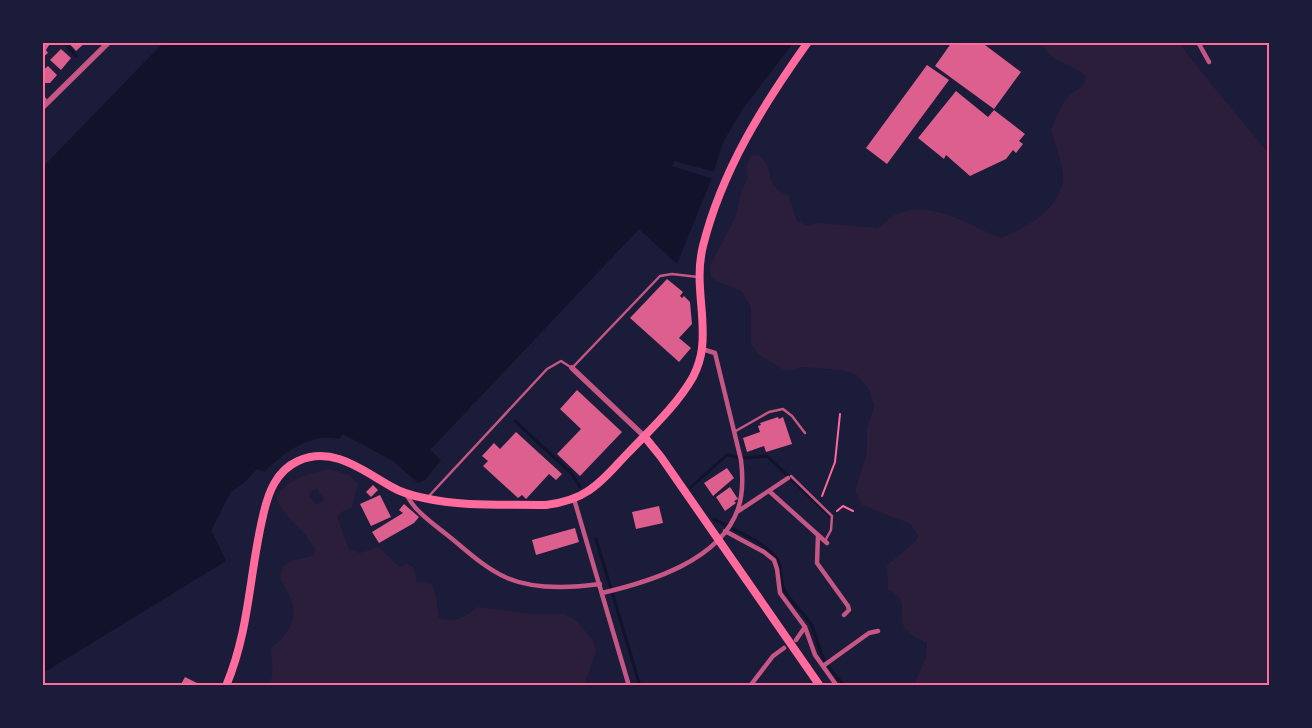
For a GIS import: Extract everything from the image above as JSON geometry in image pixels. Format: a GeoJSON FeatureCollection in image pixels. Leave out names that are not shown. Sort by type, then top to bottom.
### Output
{"type":"FeatureCollection","features":[{"type":"Feature","properties":{"kind":"highway"},"geometry":{"type":"LineString","coordinates":[[226,686],[238,655],[246,621],[262,518],[270,491],[277,477],[291,464],[319,455],[332,456],[366,471],[394,488],[426,499],[546,505],[574,498],[599,484],[644,436],[684,390],[694,375],[702,349],[698,277],[703,246],[741,144],[775,88],[808,42]]}},
{"type":"Feature","properties":{"kind":"highway"},"geometry":{"type":"LineString","coordinates":[[644,436],[820,686]]}},
{"type":"Feature","properties":{"kind":"street"},"geometry":{"type":"LineString","coordinates":[[42,97],[45,105],[109,42]]}},
{"type":"Feature","properties":{"kind":"street"},"geometry":{"type":"LineString","coordinates":[[1198,42],[1209,62]]}},
{"type":"Feature","properties":{"kind":"street"},"geometry":{"type":"LineString","coordinates":[[605,593],[656,578],[697,558],[718,539],[737,512],[743,477],[741,460],[715,353],[702,349]]}},
{"type":"Feature","properties":{"kind":"street"},"geometry":{"type":"LineString","coordinates":[[572,368],[644,436]]}},
{"type":"Feature","properties":{"kind":"street"},"geometry":{"type":"LineString","coordinates":[[737,512],[790,477]]}},
{"type":"Feature","properties":{"kind":"street"},"geometry":{"type":"LineString","coordinates":[[770,491],[826,542]]}},
{"type":"Feature","properties":{"kind":"street"},"geometry":{"type":"LineString","coordinates":[[406,493],[410,502],[433,524],[483,563],[505,577],[550,586],[600,584]]}},
{"type":"Feature","properties":{"kind":"street"},"geometry":{"type":"LineString","coordinates":[[574,498],[600,584],[605,593],[630,686]]}},
{"type":"Feature","properties":{"kind":"street"},"geometry":{"type":"LineString","coordinates":[[726,529],[774,560],[780,593],[805,626],[815,655],[836,686]]}},
{"type":"Feature","properties":{"kind":"street"},"geometry":{"type":"LineString","coordinates":[[818,535],[817,563],[848,606],[849,610],[844,615]]}},
{"type":"Feature","properties":{"kind":"street"},"geometry":{"type":"LineString","coordinates":[[796,640],[805,626]]}},
{"type":"Feature","properties":{"kind":"street"},"geometry":{"type":"LineString","coordinates":[[823,666],[869,633],[878,631]]}},
{"type":"Feature","properties":{"kind":"street"},"geometry":{"type":"LineString","coordinates":[[750,686],[773,656],[784,648]]}},
{"type":"Feature","properties":{"kind":"lane"},"geometry":{"type":"LineString","coordinates":[[426,499],[547,369],[561,361],[572,368],[660,276],[672,274],[698,277]]}},
{"type":"Feature","properties":{"kind":"lane"},"geometry":{"type":"LineString","coordinates":[[734,432],[769,412],[783,409],[792,416],[805,433]]}},
{"type":"Feature","properties":{"kind":"lane"},"geometry":{"type":"LineString","coordinates":[[790,477],[832,516],[826,542]]}},
{"type":"Feature","properties":{"kind":"path"},"geometry":{"type":"LineString","coordinates":[[816,501],[821,498],[828,483],[834,462],[840,414]]}},
{"type":"Feature","properties":{"kind":"path"},"geometry":{"type":"LineString","coordinates":[[832,516],[841,506],[853,511]]}},
{"type":"Feature","properties":{"kind":"shaded area"},"geometry":{"type":"Polygon","coordinates":[[[163,43],[793,43],[742,110],[723,142],[711,180],[677,264],[639,229],[430,450],[441,460],[425,480],[418,483],[393,461],[343,434],[339,439],[318,439],[298,446],[264,472],[257,469],[244,483],[231,492],[211,530],[226,561],[43,673],[43,167],[163,43]]]}},
{"type":"Feature","properties":{"kind":"shaded area"},"geometry":{"type":"Polygon","coordinates":[[[1042,43],[1181,43],[1186,53],[1269,154],[1269,685],[914,685],[926,658],[927,643],[911,634],[904,627],[901,617],[902,603],[895,594],[888,590],[887,565],[916,541],[918,535],[910,524],[862,505],[855,491],[867,452],[867,430],[874,405],[868,388],[857,375],[840,370],[803,367],[786,371],[759,355],[751,344],[751,307],[742,292],[711,278],[710,266],[736,216],[741,192],[748,176],[747,167],[750,156],[759,155],[765,161],[775,187],[788,195],[797,221],[807,225],[820,223],[878,228],[893,216],[906,211],[919,210],[947,215],[1000,238],[1031,223],[1050,207],[1062,187],[1063,175],[1060,158],[1051,130],[1065,100],[1082,87],[1086,77],[1075,68],[1055,59],[1045,50],[1042,43]]]}},
{"type":"Feature","properties":{"kind":"shaded area"},"geometry":{"type":"Polygon","coordinates":[[[330,469],[349,475],[358,484],[352,507],[340,513],[337,517],[349,549],[360,553],[379,547],[399,567],[408,564],[413,567],[417,582],[428,582],[434,588],[439,618],[455,620],[469,614],[477,607],[533,614],[565,614],[577,621],[593,641],[596,651],[584,685],[268,685],[272,677],[271,648],[287,632],[293,616],[291,599],[280,579],[283,566],[293,560],[313,556],[315,550],[307,536],[285,514],[276,498],[293,481],[330,469]],[[317,488],[311,491],[309,496],[315,504],[319,504],[324,500],[317,488]]]}},
{"type":"Feature","properties":{"kind":"pier"},"geometry":{"type":"Polygon","coordinates":[[[674,161],[715,172],[713,179],[672,166],[674,161]]]}},
{"type":"Feature","properties":{"kind":"building"},"geometry":{"type":"Polygon","coordinates":[[[42,42],[51,42],[46,50],[48,53],[42,58],[42,42]]]}},
{"type":"Feature","properties":{"kind":"building"},"geometry":{"type":"Polygon","coordinates":[[[68,42],[86,42],[76,51],[68,42]]]}},
{"type":"Feature","properties":{"kind":"building"},"geometry":{"type":"Polygon","coordinates":[[[952,42],[981,42],[1021,72],[994,109],[935,66],[952,42]]]}},
{"type":"Feature","properties":{"kind":"building"},"geometry":{"type":"Polygon","coordinates":[[[61,49],[71,58],[61,70],[50,60],[61,49]]]}},
{"type":"Feature","properties":{"kind":"building"},"geometry":{"type":"Polygon","coordinates":[[[927,65],[949,80],[887,164],[866,148],[927,65]]]}},
{"type":"Feature","properties":{"kind":"building"},"geometry":{"type":"Polygon","coordinates":[[[48,66],[57,75],[50,83],[44,83],[42,71],[48,66]]]}},
{"type":"Feature","properties":{"kind":"building"},"geometry":{"type":"Polygon","coordinates":[[[956,91],[988,117],[994,110],[1025,134],[1019,141],[1023,144],[1016,153],[1013,150],[1006,159],[970,176],[946,155],[944,159],[918,138],[956,91]]]}},
{"type":"Feature","properties":{"kind":"building"},"geometry":{"type":"Polygon","coordinates":[[[667,279],[683,292],[680,296],[682,298],[684,296],[690,302],[692,324],[679,338],[691,348],[679,362],[630,318],[667,279]]]}},
{"type":"Feature","properties":{"kind":"building"},"geometry":{"type":"Polygon","coordinates":[[[577,390],[622,432],[580,476],[557,454],[581,429],[560,409],[577,390]]]}},
{"type":"Feature","properties":{"kind":"building"},"geometry":{"type":"Polygon","coordinates":[[[778,417],[779,419],[783,417],[792,444],[766,452],[764,446],[747,452],[743,438],[760,432],[758,426],[761,425],[760,423],[778,417]]]}},
{"type":"Feature","properties":{"kind":"building"},"geometry":{"type":"Polygon","coordinates":[[[516,432],[562,474],[556,480],[549,474],[526,499],[522,495],[518,498],[483,466],[488,461],[482,456],[494,443],[500,449],[516,432]]]}},
{"type":"Feature","properties":{"kind":"building"},"geometry":{"type":"Polygon","coordinates":[[[727,468],[734,478],[713,496],[704,483],[727,468]]]}},
{"type":"Feature","properties":{"kind":"building"},"geometry":{"type":"Polygon","coordinates":[[[373,485],[378,490],[371,497],[366,492],[373,485]]]}},
{"type":"Feature","properties":{"kind":"building"},"geometry":{"type":"Polygon","coordinates":[[[730,487],[738,499],[734,501],[736,503],[725,511],[716,497],[730,487]]]}},
{"type":"Feature","properties":{"kind":"building"},"geometry":{"type":"Polygon","coordinates":[[[380,495],[391,517],[371,526],[360,504],[380,495]]]}},
{"type":"Feature","properties":{"kind":"building"},"geometry":{"type":"Polygon","coordinates":[[[404,504],[419,517],[414,523],[379,543],[372,532],[403,513],[399,510],[404,504]]]}},
{"type":"Feature","properties":{"kind":"building"},"geometry":{"type":"Polygon","coordinates":[[[659,506],[663,523],[636,529],[632,512],[659,506]]]}},
{"type":"Feature","properties":{"kind":"building"},"geometry":{"type":"Polygon","coordinates":[[[575,528],[579,542],[536,555],[532,540],[575,528]]]}},
{"type":"Feature","properties":{"kind":"building"},"geometry":{"type":"Polygon","coordinates":[[[185,677],[203,686],[180,686],[185,677]]]}},
{"type":"Feature","properties":{"kind":"waterway"},"geometry":{"type":"LineString","coordinates":[[64,42],[76,56]]}},
{"type":"Feature","properties":{"kind":"waterway"},"geometry":{"type":"LineString","coordinates":[[515,421],[572,474],[580,487]]}},
{"type":"Feature","properties":{"kind":"waterway"},"geometry":{"type":"LineString","coordinates":[[691,487],[727,455],[738,457]]}},
{"type":"Feature","properties":{"kind":"waterway"},"geometry":{"type":"LineString","coordinates":[[743,458],[767,456],[830,516]]}},
{"type":"Feature","properties":{"kind":"waterway"},"geometry":{"type":"LineString","coordinates":[[714,519],[746,535],[774,555],[780,566],[783,587],[812,626],[824,660]]}},
{"type":"Feature","properties":{"kind":"waterway"},"geometry":{"type":"LineString","coordinates":[[596,539],[640,686]]}},
{"type":"Feature","properties":{"kind":"waterway"},"geometry":{"type":"LineString","coordinates":[[828,666],[844,686]]}}]}
